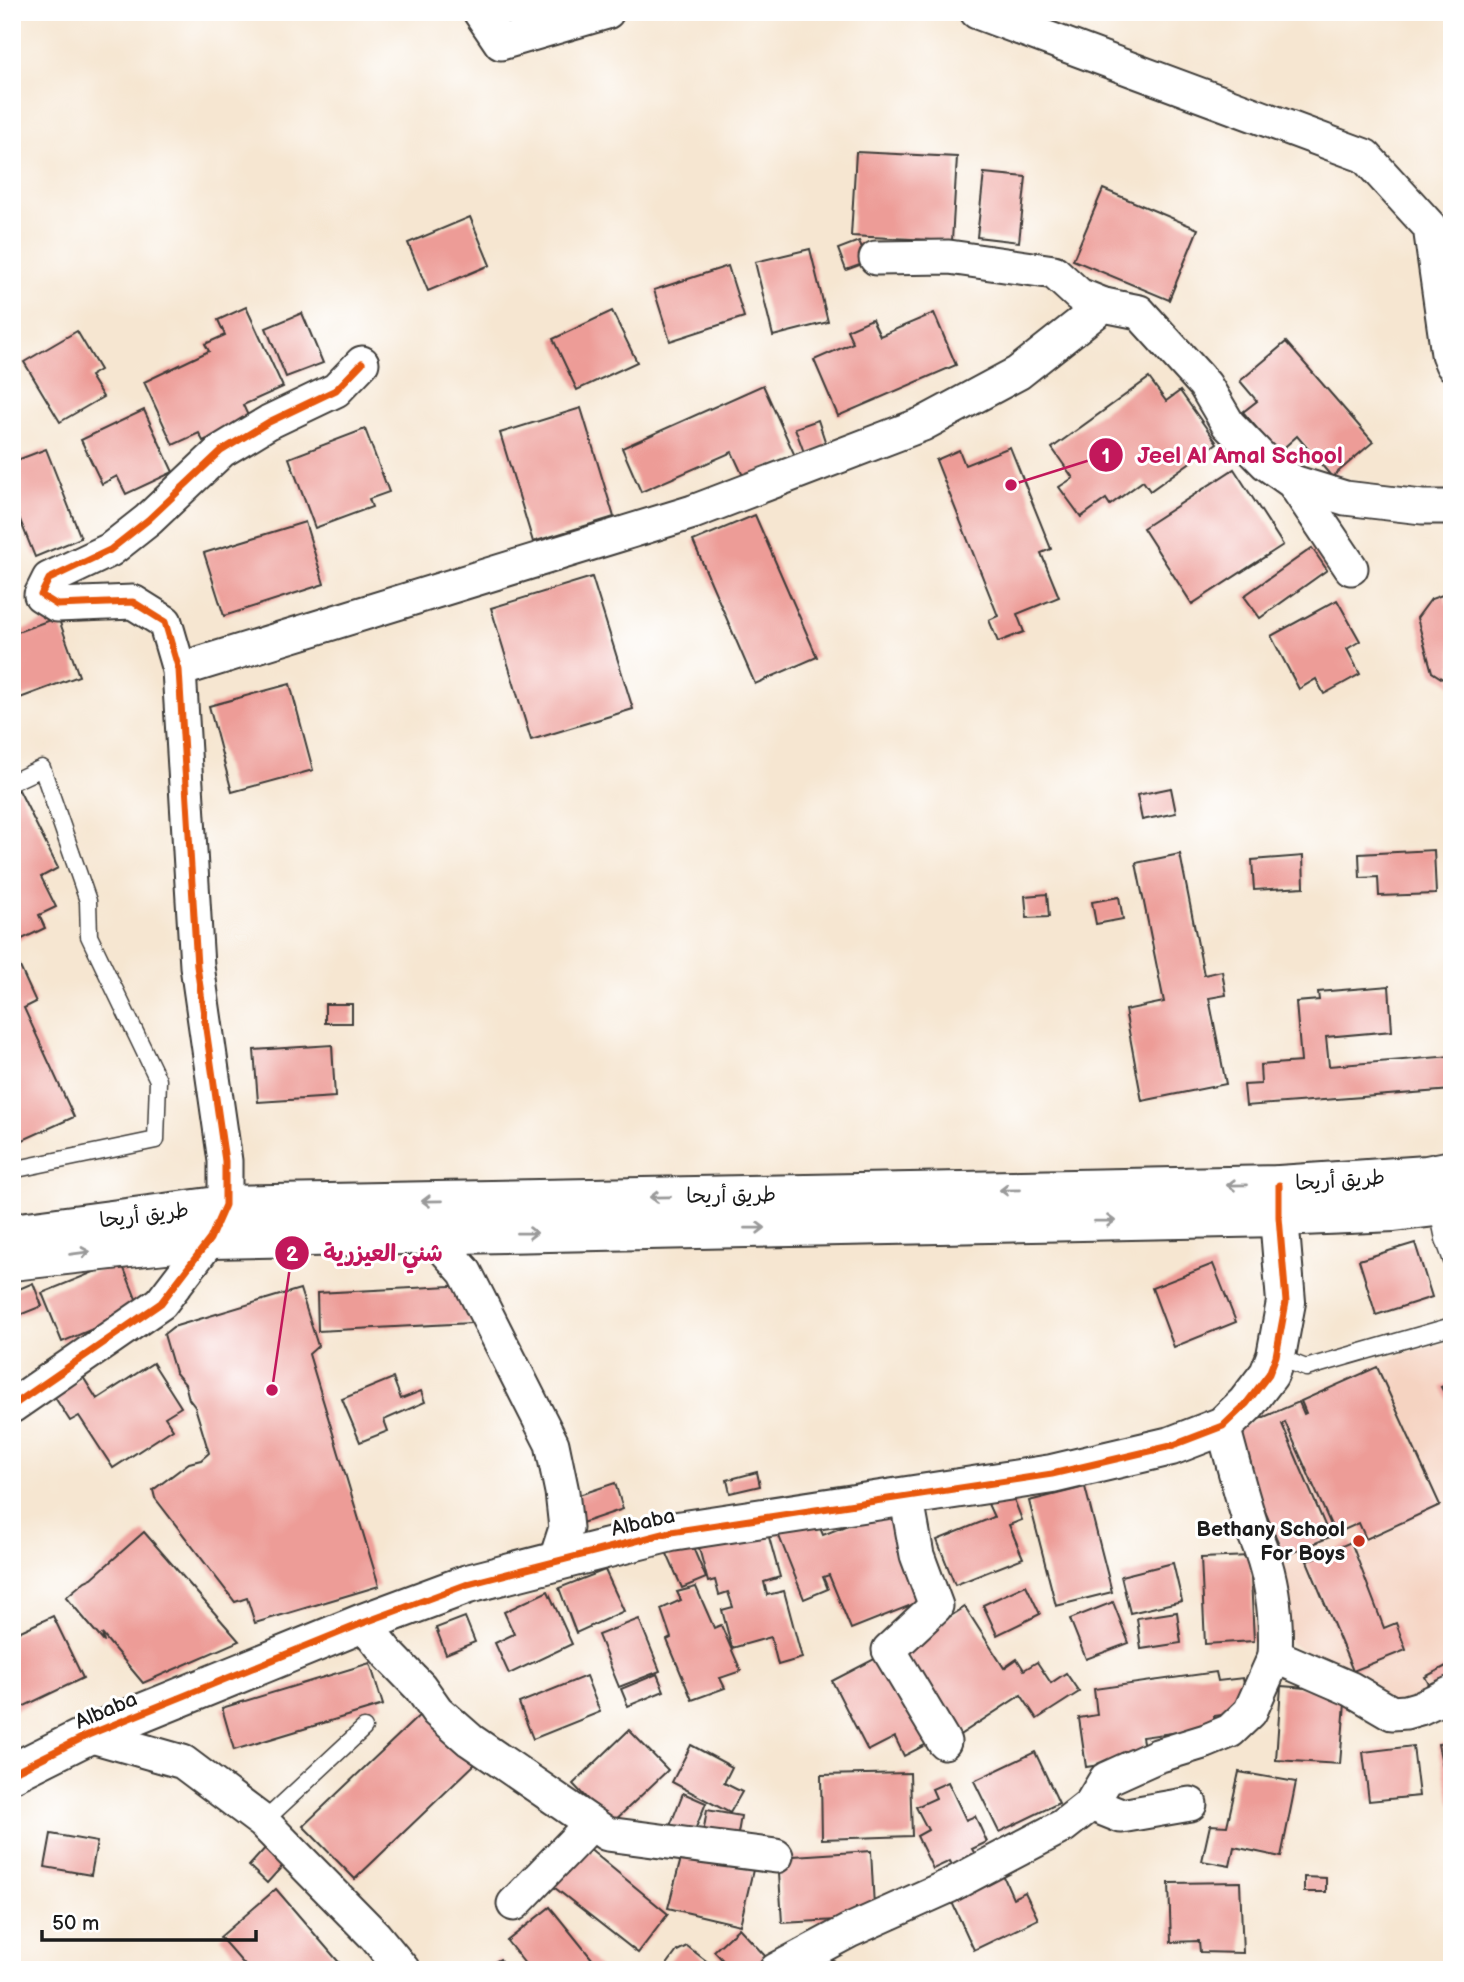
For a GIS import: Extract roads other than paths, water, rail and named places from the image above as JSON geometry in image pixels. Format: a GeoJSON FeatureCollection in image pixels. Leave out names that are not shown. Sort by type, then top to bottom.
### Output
{"type":"FeatureCollection","features":[{"type":"Feature","properties":{"kind":"main road","name":"طريق أريحا"},"geometry":{"type":"LineString","coordinates":[[12,1261],[210,1239],[432,1235],[1279,1201],[1452,1170]]}},
{"type":"Feature","properties":{"kind":"main road","name":"طريق أريحا"},"geometry":{"type":"LineString","coordinates":[[12,1233],[225,1205],[1279,1201],[1394,1212],[1444,1205]]}},
{"type":"Feature","properties":{"kind":"main road","name":"Albaba"},"geometry":{"type":"LineString","coordinates":[[12,1773],[88,1735],[363,1623],[468,1584],[671,1532],[906,1494],[1052,1474],[1171,1446],[1223,1426],[1246,1404],[1269,1374],[1276,1356],[1286,1302],[1279,1201]]}},
{"type":"Feature","properties":{"kind":"street"},"geometry":{"type":"LineString","coordinates":[[480,12],[501,43],[607,12]]}},
{"type":"Feature","properties":{"kind":"street"},"geometry":{"type":"LineString","coordinates":[[977,12],[1365,156],[1430,227],[1448,354],[1452,364]]}},
{"type":"Feature","properties":{"kind":"street"},"geometry":{"type":"LineString","coordinates":[[876,258],[949,257],[1054,272],[1079,295],[1104,305],[1139,312],[1205,385],[1228,424],[1266,463],[1293,482],[1345,498],[1422,507],[1452,507]]}},
{"type":"Feature","properties":{"kind":"street"},"geometry":{"type":"LineString","coordinates":[[178,670],[693,512],[923,424],[1018,373],[1104,305]]}},
{"type":"Feature","properties":{"kind":"street"},"geometry":{"type":"LineString","coordinates":[[27,595],[49,579],[110,550],[148,520],[220,451],[269,422],[336,390],[362,363]]}},
{"type":"Feature","properties":{"kind":"street"},"geometry":{"type":"LineString","coordinates":[[1293,482],[1351,568]]}},
{"type":"Feature","properties":{"kind":"street"},"geometry":{"type":"LineString","coordinates":[[12,1406],[160,1303],[210,1239],[225,1205],[225,1161],[197,965],[178,670],[165,622],[133,602],[57,605],[27,595]]}},
{"type":"Feature","properties":{"kind":"street"},"geometry":{"type":"LineString","coordinates":[[432,1235],[465,1272],[552,1444],[566,1528],[555,1562]]}},
{"type":"Feature","properties":{"kind":"street"},"geometry":{"type":"LineString","coordinates":[[776,1970],[849,1931],[960,1880],[1063,1826],[1091,1804],[1106,1779],[1157,1756],[1230,1731],[1250,1712],[1275,1656],[1277,1632],[1272,1586],[1223,1426]]}},
{"type":"Feature","properties":{"kind":"street"},"geometry":{"type":"LineString","coordinates":[[906,1494],[917,1555],[936,1606],[889,1650],[944,1742]]}},
{"type":"Feature","properties":{"kind":"street"},"geometry":{"type":"LineString","coordinates":[[363,1623],[420,1687],[437,1711],[470,1740],[607,1835],[776,1856]]}},
{"type":"Feature","properties":{"kind":"street"},"geometry":{"type":"LineString","coordinates":[[1275,1656],[1351,1689],[1392,1713],[1406,1713],[1452,1693]]}},
{"type":"Feature","properties":{"kind":"street"},"geometry":{"type":"LineString","coordinates":[[88,1735],[183,1762],[263,1822],[375,1936],[403,1970]]}},
{"type":"Feature","properties":{"kind":"street"},"geometry":{"type":"LineString","coordinates":[[1091,1804],[1121,1816],[1190,1804]]}},
{"type":"Feature","properties":{"kind":"street"},"geometry":{"type":"LineString","coordinates":[[514,1904],[591,1824]]}},
{"type":"Feature","properties":{"kind":"lane"},"geometry":{"type":"LineString","coordinates":[[12,782],[42,768],[88,901],[89,936],[158,1080],[156,1140],[12,1170]]}},
{"type":"Feature","properties":{"kind":"lane"},"geometry":{"type":"LineString","coordinates":[[1444,1205],[1444,1239],[1452,1261]]}},
{"type":"Feature","properties":{"kind":"lane"},"geometry":{"type":"LineString","coordinates":[[1276,1356],[1306,1368],[1452,1326]]}},
{"type":"Feature","properties":{"kind":"lane"},"geometry":{"type":"LineString","coordinates":[[263,1822],[364,1728]]}},
{"type":"Feature","properties":{"kind":"place","name":"Jeel Al Amal School"},"geometry":{"type":"Point","coordinates":[1011,485]}},
{"type":"Feature","properties":{"kind":"place","name":"شني العيزرية"},"geometry":{"type":"Point","coordinates":[272,1390]}},
{"type":"Feature","properties":{"kind":"place","name":"Bethany School For Boys"},"geometry":{"type":"Point","coordinates":[1359,1541]}}]}
